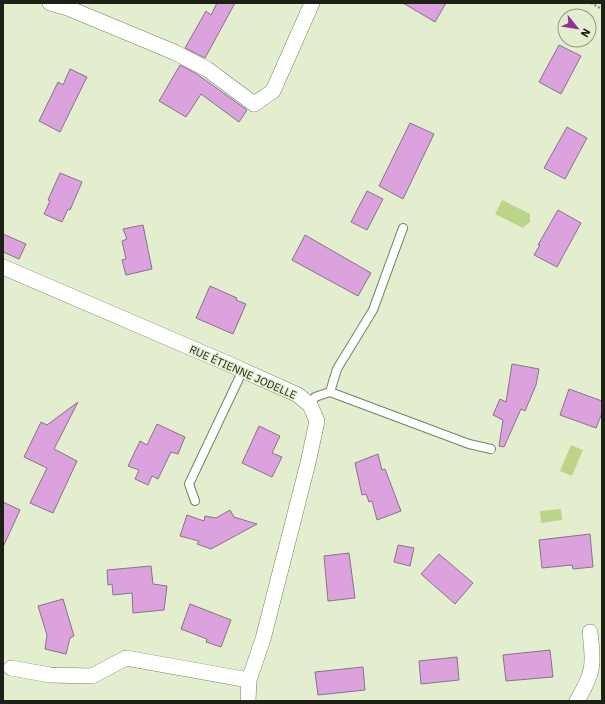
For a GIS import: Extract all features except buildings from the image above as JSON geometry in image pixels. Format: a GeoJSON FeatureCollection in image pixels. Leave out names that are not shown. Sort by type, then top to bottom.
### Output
{"type":"FeatureCollection","features":[{"type":"Feature","properties":{"kind":"street"},"geometry":{"type":"LineString","coordinates":[[50,3],[68,8],[174,52],[213,73],[254,104],[274,91],[312,3]]}},
{"type":"Feature","properties":{"kind":"street","name":"RUE ÉTIENNE JODELLE"},"geometry":{"type":"LineString","coordinates":[[3,267],[243,370],[298,395],[310,405]]}},
{"type":"Feature","properties":{"kind":"street"},"geometry":{"type":"LineString","coordinates":[[248,701],[249,680],[263,639],[308,463],[317,421],[310,405]]}},
{"type":"Feature","properties":{"kind":"street"},"geometry":{"type":"LineString","coordinates":[[577,701],[588,682],[593,661],[590,632]]}},
{"type":"Feature","properties":{"kind":"street"},"geometry":{"type":"LineString","coordinates":[[11,668],[50,675],[92,676],[126,658],[249,680]]}},
{"type":"Feature","properties":{"kind":"lane"},"geometry":{"type":"LineString","coordinates":[[330,392],[337,369],[373,310],[404,228]]}},
{"type":"Feature","properties":{"kind":"lane"},"geometry":{"type":"LineString","coordinates":[[195,501],[189,484],[243,370]]}},
{"type":"Feature","properties":{"kind":"lane"},"geometry":{"type":"LineString","coordinates":[[310,405],[315,397],[330,392],[469,444],[491,448]]}},
{"type":"Feature","properties":{"kind":"path"},"geometry":{"type":"LineString","coordinates":[[591,3],[602,9]]}},
{"type":"Feature","properties":{"kind":"shaded area"},"geometry":{"type":"Polygon","coordinates":[[[502,200],[530,214],[530,222],[523,228],[495,214],[502,200]]]}},
{"type":"Feature","properties":{"kind":"shaded area"},"geometry":{"type":"Polygon","coordinates":[[[571,445],[583,450],[572,476],[560,471],[571,445]]]}},
{"type":"Feature","properties":{"kind":"shaded area"},"geometry":{"type":"Polygon","coordinates":[[[561,509],[562,520],[541,523],[540,511],[561,509]]]}}]}
